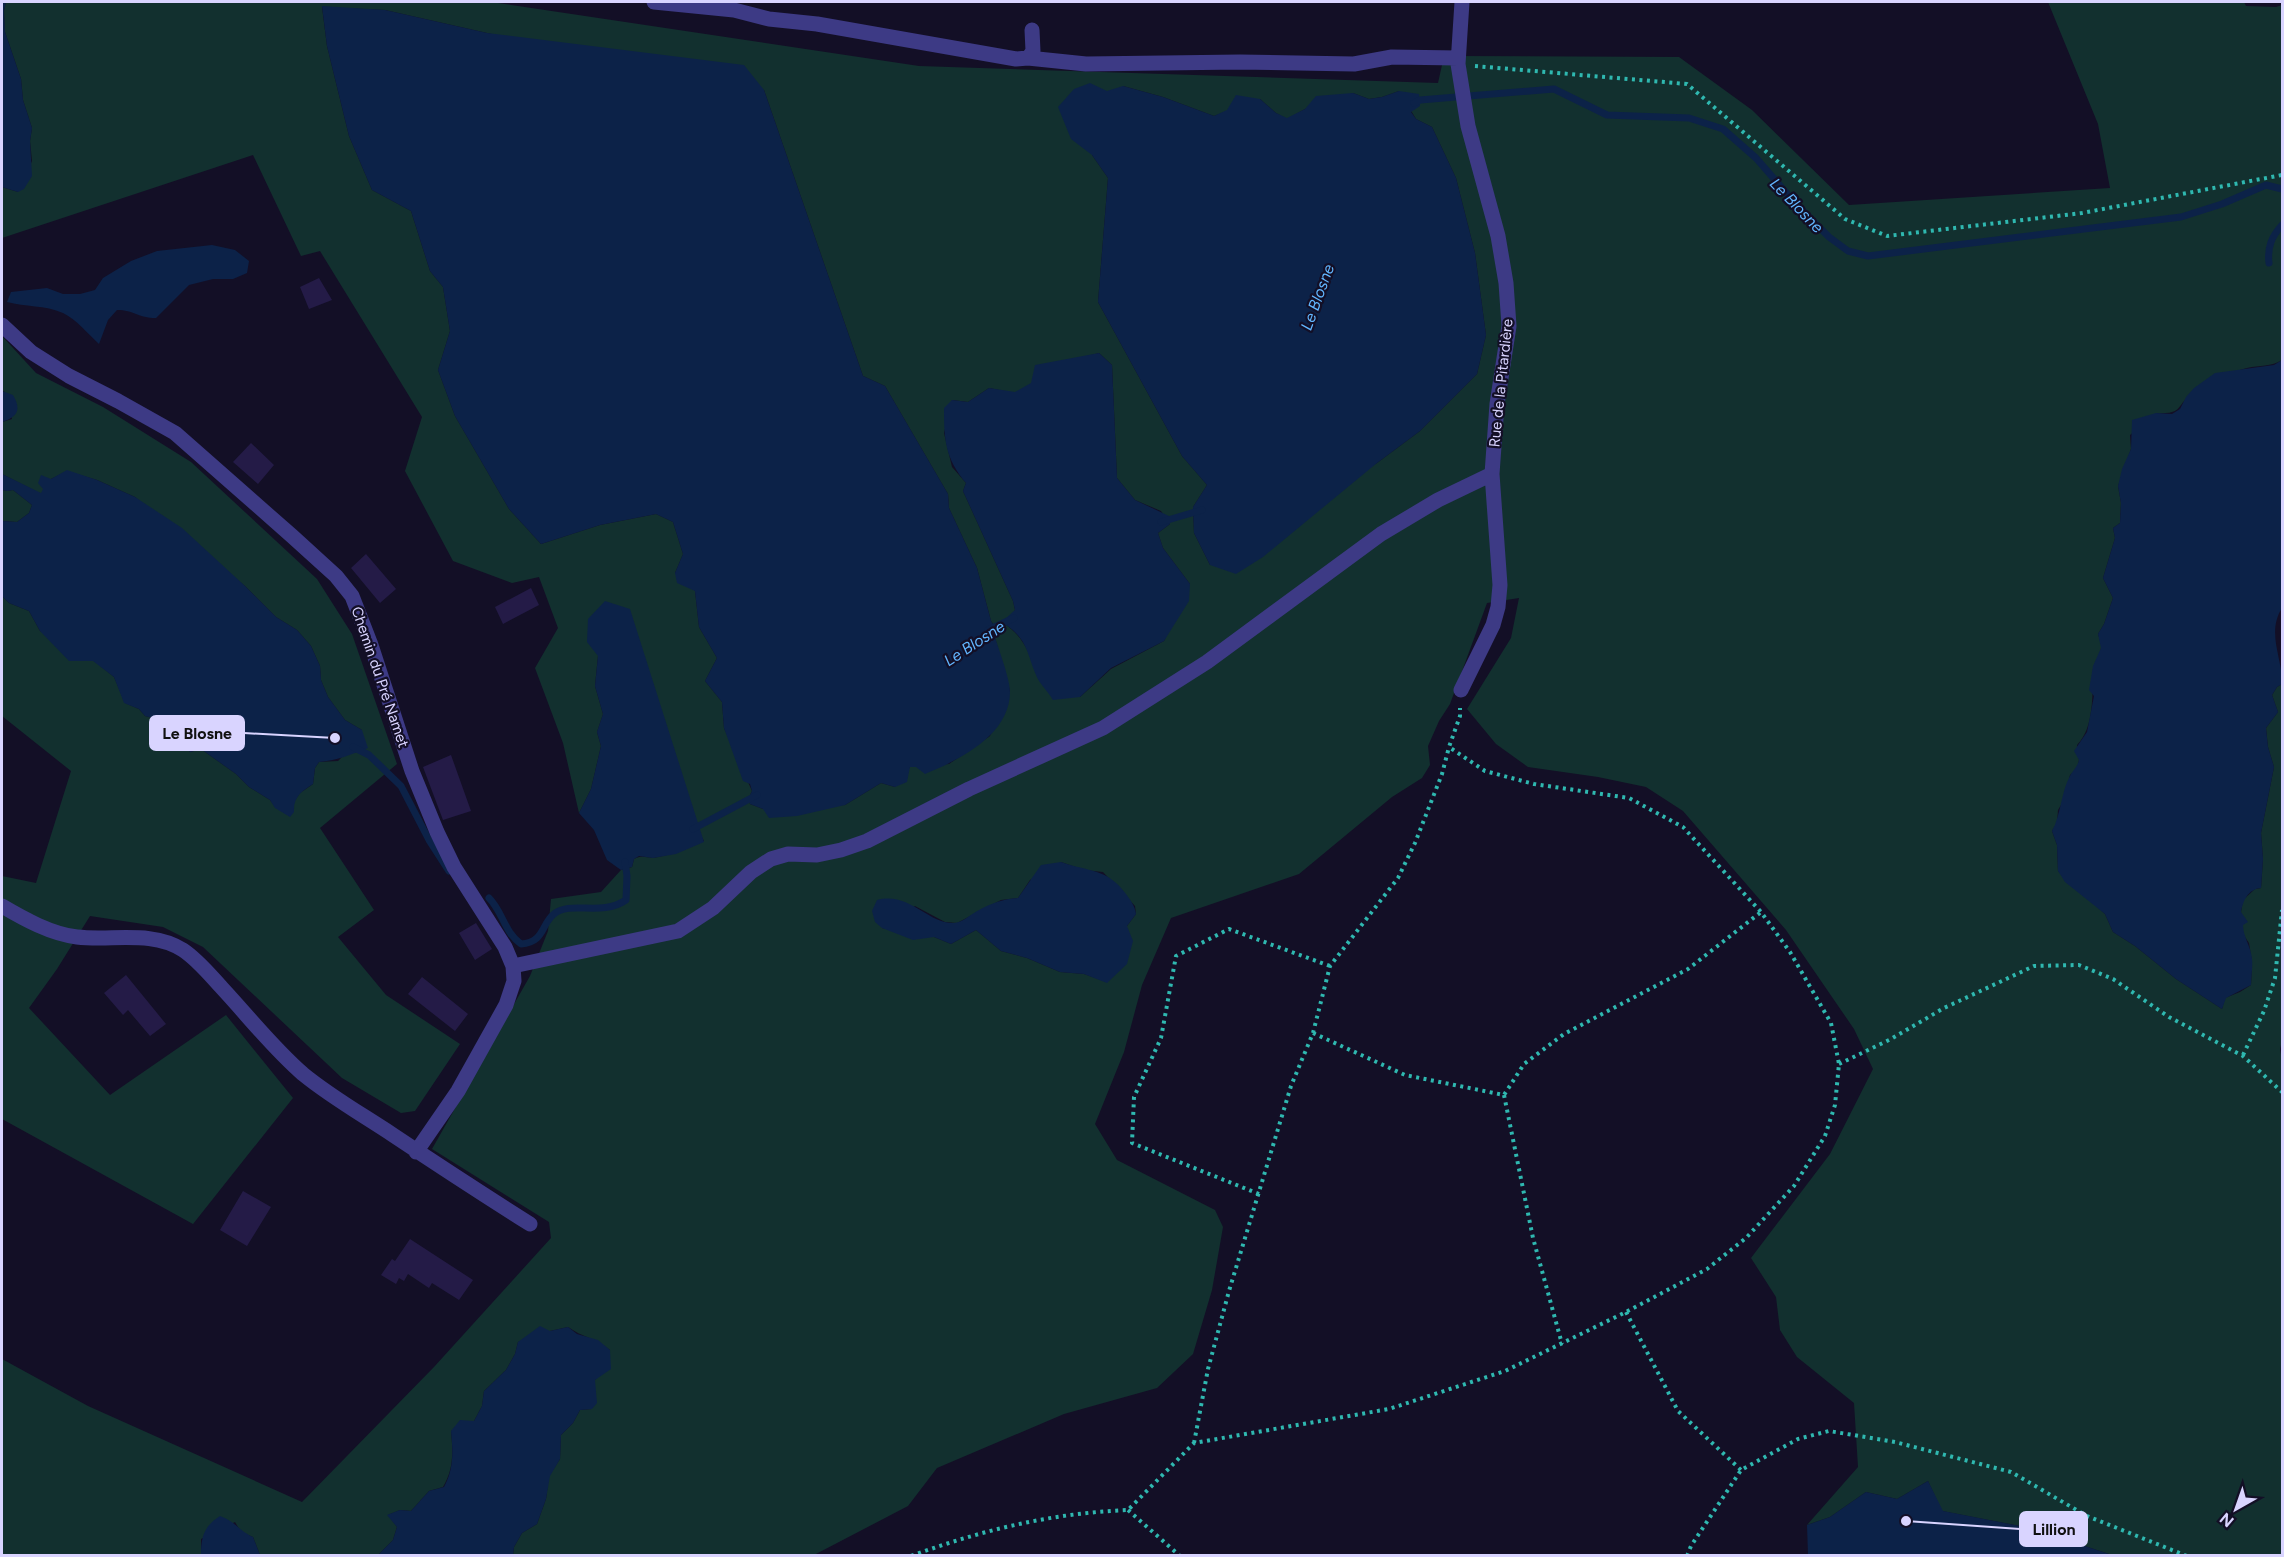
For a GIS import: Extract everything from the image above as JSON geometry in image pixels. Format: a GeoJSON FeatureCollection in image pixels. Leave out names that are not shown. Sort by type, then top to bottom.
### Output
{"type":"FeatureCollection","features":[{"type":"Feature","properties":{"kind":"street"},"geometry":{"type":"LineString","coordinates":[[654,2],[734,10],[769,19],[817,24],[1016,59],[1028,58],[1086,64],[1240,62],[1353,64],[1392,57],[1458,61]]}},
{"type":"Feature","properties":{"kind":"street","name":"Rue de la Pitardière"},"geometry":{"type":"LineString","coordinates":[[1461,690],[1493,626],[1498,607],[1500,585],[1492,474],[1497,404],[1509,326],[1507,294],[1498,236],[1468,126],[1458,61],[1462,2]]}},
{"type":"Feature","properties":{"kind":"street"},"geometry":{"type":"LineString","coordinates":[[1028,58],[1034,51],[1032,30]]}},
{"type":"Feature","properties":{"kind":"street","name":"Chemin du Pré Namet"},"geometry":{"type":"LineString","coordinates":[[2,325],[31,352],[69,376],[175,433],[336,576],[352,596],[371,645],[412,771],[437,832],[454,867],[505,947],[513,966]]}},
{"type":"Feature","properties":{"kind":"street"},"geometry":{"type":"LineString","coordinates":[[416,1152],[458,1091],[506,1005],[514,981],[513,966],[678,931],[712,908],[751,872],[771,859],[788,855],[825,854],[867,841],[969,789],[1103,728],[1207,662],[1381,534],[1438,500],[1492,474]]}},
{"type":"Feature","properties":{"kind":"street"},"geometry":{"type":"LineString","coordinates":[[2,906],[39,925],[74,936],[145,938],[164,942],[183,950],[206,970],[275,1047],[302,1073],[332,1096],[416,1152],[530,1224]]}},
{"type":"Feature","properties":{"kind":"path"},"geometry":{"type":"LineString","coordinates":[[1458,61],[1687,84],[1845,219],[1887,236],[2082,213],[2283,175]]}},
{"type":"Feature","properties":{"kind":"path"},"geometry":{"type":"LineString","coordinates":[[911,1556],[961,1538],[1032,1520],[1086,1512],[1128,1510],[1194,1443],[1208,1369],[1226,1302],[1291,1086],[1313,1033],[1330,966],[1398,878],[1415,843],[1442,774],[1460,716],[1461,690]]}},
{"type":"Feature","properties":{"kind":"path"},"geometry":{"type":"LineString","coordinates":[[1194,1443],[1389,1409],[1505,1371],[1562,1344],[1707,1269],[1746,1238],[1794,1186],[1825,1136],[1835,1105],[1839,1064],[1832,1023],[1790,952],[1761,912],[1683,826],[1629,798],[1534,784],[1485,771],[1449,747]]}},
{"type":"Feature","properties":{"kind":"path"},"geometry":{"type":"LineString","coordinates":[[2243,1056],[2264,1011],[2275,978],[2283,910]]}},
{"type":"Feature","properties":{"kind":"path"},"geometry":{"type":"LineString","coordinates":[[1562,1344],[1533,1238],[1504,1095],[1524,1064],[1564,1034],[1688,969],[1761,912]]}},
{"type":"Feature","properties":{"kind":"path"},"geometry":{"type":"LineString","coordinates":[[1259,1194],[1132,1143],[1134,1097],[1161,1038],[1176,956],[1229,929],[1330,966]]}},
{"type":"Feature","properties":{"kind":"path"},"geometry":{"type":"LineString","coordinates":[[1839,1064],[1891,1039],[1944,1008],[2034,966],[2079,965],[2113,979],[2169,1017],[2243,1056],[2283,1092]]}},
{"type":"Feature","properties":{"kind":"path"},"geometry":{"type":"LineString","coordinates":[[1313,1033],[1405,1075],[1504,1095]]}},
{"type":"Feature","properties":{"kind":"path"},"geometry":{"type":"LineString","coordinates":[[1626,1312],[1678,1411],[1741,1470]]}},
{"type":"Feature","properties":{"kind":"path"},"geometry":{"type":"LineString","coordinates":[[1687,1556],[1691,1546],[1741,1470],[1798,1439],[1829,1431],[1895,1442],[2011,1472],[2087,1516],[2187,1556]]}},
{"type":"Feature","properties":{"kind":"path"},"geometry":{"type":"LineString","coordinates":[[1128,1510],[1180,1556]]}},
{"type":"Feature","properties":{"kind":"green space"},"geometry":{"type":"Polygon","coordinates":[[[6,2],[491,2],[919,66],[1438,83],[1444,56],[1679,57],[1752,110],[1849,205],[2110,188],[2098,124],[2048,2],[2244,2],[2246,6],[2276,7],[2282,5],[2282,360],[2228,375],[2190,396],[2177,410],[2156,413],[2130,435],[2131,449],[2118,486],[2121,503],[2120,523],[2113,528],[2115,538],[2103,578],[2113,598],[2098,634],[2101,646],[2093,669],[2090,719],[2083,738],[2077,745],[2079,760],[2077,769],[2070,775],[2064,800],[2058,810],[2057,823],[2052,831],[2057,845],[2058,871],[2105,914],[2113,932],[2135,946],[2176,979],[2222,1009],[2225,998],[2251,985],[2252,962],[2249,943],[2243,934],[2241,912],[2243,900],[2255,889],[2261,888],[2263,859],[2261,833],[2274,767],[2268,747],[2266,728],[2278,712],[2272,695],[2282,684],[2282,1041],[2280,1049],[2282,1060],[2282,1555],[2112,1555],[2030,1528],[1942,1511],[1928,1481],[1897,1499],[1866,1492],[1830,1517],[1807,1525],[1858,1467],[1854,1403],[1797,1357],[1780,1330],[1776,1297],[1751,1258],[1830,1154],[1873,1069],[1854,1029],[1786,930],[1683,811],[1646,787],[1598,777],[1528,767],[1496,744],[1467,709],[1511,638],[1519,598],[1487,603],[1450,704],[1439,721],[1428,746],[1430,765],[1422,778],[1392,797],[1299,874],[1171,918],[1142,985],[1124,1052],[1095,1124],[1117,1160],[1215,1210],[1223,1227],[1212,1290],[1193,1354],[1157,1388],[1064,1414],[937,1468],[908,1506],[814,1555],[513,1555],[514,1547],[522,1533],[537,1524],[546,1499],[549,1476],[560,1459],[561,1435],[573,1423],[580,1410],[591,1409],[595,1380],[610,1359],[610,1350],[568,1327],[518,1342],[515,1354],[506,1370],[484,1391],[482,1406],[474,1421],[451,1431],[451,1467],[443,1487],[429,1491],[411,1511],[400,1510],[388,1515],[397,1527],[393,1540],[378,1555],[260,1555],[253,1537],[241,1532],[235,1522],[201,1539],[201,1555],[2,1556],[2,1359],[88,1406],[302,1502],[434,1367],[551,1238],[549,1222],[432,1149],[530,976],[548,931],[551,899],[601,892],[621,870],[632,867],[634,859],[664,856],[704,841],[598,656],[595,686],[603,714],[597,732],[601,746],[591,789],[579,813],[563,743],[535,668],[558,628],[539,577],[512,583],[453,561],[405,471],[422,417],[320,251],[301,256],[253,155],[2,238],[2,187],[18,192],[32,161],[30,141],[32,128],[23,100],[21,79],[5,32],[6,2]],[[322,7],[327,46],[349,136],[372,190],[411,211],[430,271],[443,287],[450,331],[438,370],[455,416],[509,509],[541,544],[600,525],[656,514],[673,522],[683,554],[675,573],[695,591],[699,627],[717,658],[705,681],[722,702],[724,728],[752,791],[749,797],[750,804],[763,809],[845,805],[881,783],[895,787],[910,767],[949,764],[990,736],[1010,691],[994,634],[996,629],[991,621],[977,568],[949,508],[948,494],[885,386],[863,376],[764,90],[385,10],[322,7]],[[1123,86],[1092,155],[1108,178],[1098,302],[1182,456],[1207,485],[1193,507],[1194,533],[1210,565],[1377,463],[1420,431],[1477,374],[1486,335],[1475,253],[1456,178],[1432,127],[1416,119],[1399,91],[1369,99],[1353,93],[1305,109],[1287,119],[1260,99],[1214,116],[1163,97],[1123,86]],[[1099,353],[1083,357],[1015,393],[989,388],[968,402],[952,400],[944,433],[952,467],[966,483],[963,491],[1013,601],[1015,610],[1006,625],[1023,643],[1039,680],[1080,697],[1111,669],[1164,641],[1190,584],[1163,548],[1158,533],[1170,524],[1161,511],[1135,500],[1117,478],[1112,365],[1099,353]],[[1061,862],[1030,880],[1018,898],[1001,900],[957,923],[945,922],[915,906],[882,928],[934,937],[951,944],[976,930],[1001,951],[1027,958],[1060,972],[1084,974],[1107,982],[1127,926],[1136,914],[1135,906],[1103,872],[1084,870],[1061,862]]]}},
{"type":"Feature","properties":{"kind":"green space"},"geometry":{"type":"Polygon","coordinates":[[[2,336],[36,373],[103,407],[191,462],[317,579],[352,634],[397,764],[320,828],[374,910],[338,937],[386,995],[460,1044],[415,1111],[401,1113],[342,1078],[203,947],[163,927],[90,916],[29,1008],[110,1095],[226,1015],[293,1098],[193,1224],[2,1119],[2,876],[36,883],[71,771],[2,716],[2,596],[9,603],[29,611],[40,631],[93,660],[114,677],[125,703],[139,709],[145,716],[153,718],[176,734],[190,752],[201,749],[236,774],[249,787],[270,800],[276,808],[293,803],[300,793],[313,784],[315,768],[319,762],[338,761],[344,755],[360,751],[362,730],[345,720],[328,697],[321,680],[320,666],[311,646],[297,630],[276,617],[245,586],[135,497],[97,480],[67,471],[51,479],[41,494],[2,474],[2,422],[12,419],[4,391],[2,391],[2,336]]]}},
{"type":"Feature","properties":{"kind":"green space"},"geometry":{"type":"Polygon","coordinates":[[[2,490],[13,490],[32,505],[29,513],[17,522],[2,521],[2,490]]]}},
{"type":"Feature","properties":{"kind":"water"},"geometry":{"type":"Polygon","coordinates":[[[2,2],[6,2],[5,32],[21,79],[23,100],[32,128],[30,141],[32,176],[24,189],[18,192],[2,187],[2,2]]]}},
{"type":"Feature","properties":{"kind":"water"},"geometry":{"type":"Polygon","coordinates":[[[322,6],[385,10],[487,33],[744,65],[764,90],[863,376],[885,386],[948,494],[949,508],[977,568],[991,621],[996,629],[994,634],[1010,692],[1008,707],[1002,721],[980,744],[953,761],[925,774],[916,767],[910,767],[907,782],[895,787],[881,783],[845,805],[797,816],[769,818],[763,809],[750,804],[749,797],[752,791],[750,784],[743,781],[724,728],[722,702],[705,681],[717,658],[699,627],[695,591],[677,583],[675,573],[683,554],[673,522],[656,514],[600,525],[541,544],[509,509],[455,416],[438,370],[450,331],[443,287],[430,271],[411,211],[372,190],[349,136],[327,46],[322,6]]]}},
{"type":"Feature","properties":{"kind":"water"},"geometry":{"type":"Polygon","coordinates":[[[1090,83],[1107,91],[1123,86],[1163,97],[1214,116],[1227,110],[1236,95],[1260,99],[1276,113],[1287,118],[1305,109],[1316,96],[1353,93],[1369,99],[1399,91],[1419,94],[1420,106],[1411,112],[1416,119],[1432,127],[1456,178],[1475,253],[1486,335],[1477,374],[1420,431],[1377,463],[1263,557],[1236,574],[1210,565],[1194,533],[1193,507],[1207,485],[1182,456],[1098,302],[1108,178],[1092,155],[1071,139],[1058,107],[1074,89],[1090,83]]]}},
{"type":"Feature","properties":{"kind":"water"},"geometry":{"type":"Polygon","coordinates":[[[212,245],[235,250],[249,261],[247,273],[233,279],[213,279],[189,285],[156,318],[117,310],[108,320],[99,344],[63,313],[7,302],[11,292],[47,288],[63,294],[80,294],[95,290],[103,278],[131,261],[157,251],[212,245]]]}},
{"type":"Feature","properties":{"kind":"water"},"geometry":{"type":"Polygon","coordinates":[[[1099,353],[1112,365],[1117,478],[1135,500],[1169,516],[1170,524],[1158,533],[1163,548],[1190,584],[1189,601],[1164,641],[1111,668],[1080,697],[1053,700],[1039,681],[1020,637],[1006,625],[1005,619],[1015,610],[1013,601],[963,491],[966,483],[950,457],[945,439],[944,408],[952,400],[968,402],[989,388],[1015,392],[1031,383],[1035,365],[1099,353]]]}},
{"type":"Feature","properties":{"kind":"water"},"geometry":{"type":"Polygon","coordinates":[[[2282,360],[2282,608],[2277,617],[2275,636],[2282,684],[2272,695],[2278,712],[2266,728],[2268,747],[2274,767],[2261,833],[2263,859],[2261,888],[2247,896],[2241,912],[2248,922],[2243,925],[2252,959],[2251,985],[2226,998],[2222,1009],[2176,979],[2135,946],[2113,932],[2105,914],[2065,882],[2058,871],[2057,845],[2052,831],[2067,782],[2079,760],[2074,751],[2087,732],[2094,696],[2089,690],[2093,666],[2101,648],[2098,634],[2113,598],[2103,578],[2115,538],[2113,528],[2120,523],[2121,503],[2118,486],[2122,469],[2131,449],[2132,420],[2156,413],[2172,414],[2180,409],[2194,388],[2215,373],[2274,365],[2282,360]]]}},
{"type":"Feature","properties":{"kind":"water"},"geometry":{"type":"Polygon","coordinates":[[[2,391],[13,395],[17,409],[11,418],[2,422],[2,391]]]}},
{"type":"Feature","properties":{"kind":"water"},"geometry":{"type":"Polygon","coordinates":[[[67,470],[135,497],[182,528],[276,617],[297,630],[311,646],[320,666],[321,680],[328,697],[345,720],[362,730],[368,748],[338,759],[319,762],[315,768],[313,784],[299,795],[295,802],[294,812],[290,817],[275,808],[270,800],[249,787],[236,774],[201,749],[190,752],[176,734],[153,718],[145,716],[139,709],[124,703],[114,677],[93,661],[69,661],[40,631],[29,611],[9,603],[2,596],[2,521],[17,522],[29,513],[32,505],[13,490],[2,490],[2,474],[41,493],[43,489],[38,483],[41,475],[51,479],[67,470]]]}},
{"type":"Feature","properties":{"kind":"water"},"geometry":{"type":"Polygon","coordinates":[[[605,601],[630,609],[704,842],[676,854],[653,858],[639,856],[634,859],[632,867],[621,870],[607,860],[594,830],[579,813],[591,789],[601,746],[597,732],[603,714],[595,686],[598,656],[587,642],[588,619],[605,601]]]}},
{"type":"Feature","properties":{"kind":"water"},"geometry":{"type":"Polygon","coordinates":[[[1061,862],[1097,872],[1112,879],[1135,908],[1136,914],[1127,926],[1133,941],[1127,964],[1107,983],[1084,974],[1060,972],[1027,958],[1001,951],[976,930],[951,944],[934,937],[913,940],[882,928],[875,922],[872,911],[877,900],[888,898],[909,904],[936,919],[957,923],[993,903],[1018,898],[1041,865],[1061,862]]]}},
{"type":"Feature","properties":{"kind":"water"},"geometry":{"type":"Polygon","coordinates":[[[540,1326],[550,1331],[568,1327],[577,1334],[598,1340],[610,1350],[611,1369],[595,1380],[597,1403],[592,1409],[580,1410],[573,1423],[561,1435],[560,1459],[550,1476],[546,1499],[537,1524],[522,1533],[514,1547],[513,1555],[378,1555],[393,1540],[397,1527],[387,1515],[400,1510],[411,1511],[429,1491],[444,1487],[452,1460],[451,1431],[460,1420],[474,1421],[482,1406],[484,1391],[506,1370],[515,1354],[518,1342],[540,1326]]]}},
{"type":"Feature","properties":{"kind":"water"},"geometry":{"type":"Polygon","coordinates":[[[1928,1481],[1943,1511],[2030,1528],[2112,1555],[1808,1555],[1807,1525],[1830,1517],[1866,1492],[1897,1499],[1928,1481]]]}},
{"type":"Feature","properties":{"kind":"water"},"geometry":{"type":"Polygon","coordinates":[[[220,1516],[253,1537],[260,1555],[201,1555],[204,1532],[220,1516]]]}},
{"type":"Feature","properties":{"kind":"building"},"geometry":{"type":"Polygon","coordinates":[[[319,278],[332,300],[309,309],[300,287],[319,278]]]}},
{"type":"Feature","properties":{"kind":"building"},"geometry":{"type":"Polygon","coordinates":[[[251,443],[274,465],[258,484],[233,462],[251,443]]]}},
{"type":"Feature","properties":{"kind":"building"},"geometry":{"type":"Polygon","coordinates":[[[366,554],[396,589],[380,603],[351,568],[366,554]]]}},
{"type":"Feature","properties":{"kind":"building"},"geometry":{"type":"Polygon","coordinates":[[[531,588],[539,605],[503,624],[495,607],[531,588]]]}},
{"type":"Feature","properties":{"kind":"building"},"geometry":{"type":"Polygon","coordinates":[[[451,755],[471,811],[443,820],[423,767],[451,755]]]}},
{"type":"Feature","properties":{"kind":"building"},"geometry":{"type":"Polygon","coordinates":[[[476,923],[492,949],[475,960],[459,933],[476,923]]]}},
{"type":"Feature","properties":{"kind":"building"},"geometry":{"type":"Polygon","coordinates":[[[126,975],[166,1024],[150,1036],[128,1010],[123,1015],[104,993],[126,975]]]}},
{"type":"Feature","properties":{"kind":"building"},"geometry":{"type":"Polygon","coordinates":[[[422,977],[468,1014],[455,1031],[408,994],[422,977]]]}},
{"type":"Feature","properties":{"kind":"building"},"geometry":{"type":"Polygon","coordinates":[[[243,1191],[271,1207],[247,1246],[220,1230],[243,1191]]]}},
{"type":"Feature","properties":{"kind":"building"},"geometry":{"type":"Polygon","coordinates":[[[410,1239],[473,1280],[459,1300],[432,1283],[429,1288],[408,1274],[404,1281],[399,1278],[396,1284],[381,1275],[392,1259],[395,1261],[410,1239]]]}},
{"type":"Feature","properties":{"kind":"waterway","name":"Le Blosne"},"geometry":{"type":"LineString","coordinates":[[1414,103],[1420,100],[1554,89],[1607,115],[1689,118],[1723,129],[1756,158],[1795,203],[1829,237],[1848,251],[1868,256],[2181,217],[2222,204],[2266,185],[2282,189]]}},
{"type":"Feature","properties":{"kind":"waterway","name":"Le Blosne"},"geometry":{"type":"LineString","coordinates":[[2269,263],[2271,242],[2282,225]]}},
{"type":"Feature","properties":{"kind":"waterway","name":"Le Blosne"},"geometry":{"type":"LineString","coordinates":[[1161,522],[1202,510]]}},
{"type":"Feature","properties":{"kind":"waterway","name":"Le Blosne"},"geometry":{"type":"LineString","coordinates":[[988,630],[1014,618]]}},
{"type":"Feature","properties":{"kind":"waterway","name":"Le Blosne"},"geometry":{"type":"LineString","coordinates":[[353,747],[369,755],[401,786],[429,840],[449,871]]}},
{"type":"Feature","properties":{"kind":"waterway","name":"Le Blosne"},"geometry":{"type":"LineString","coordinates":[[693,829],[757,795]]}},
{"type":"Feature","properties":{"kind":"waterway","name":"Le Blosne"},"geometry":{"type":"LineString","coordinates":[[489,898],[515,939],[521,944],[529,943],[539,936],[550,918],[561,910],[607,907],[626,900],[625,862]]}},
{"type":"Feature","properties":{"kind":"place","name":"Le Blosne"},"geometry":{"type":"Point","coordinates":[335,738]}},
{"type":"Feature","properties":{"kind":"place","name":"Lillion"},"geometry":{"type":"Point","coordinates":[1906,1521]}}]}
